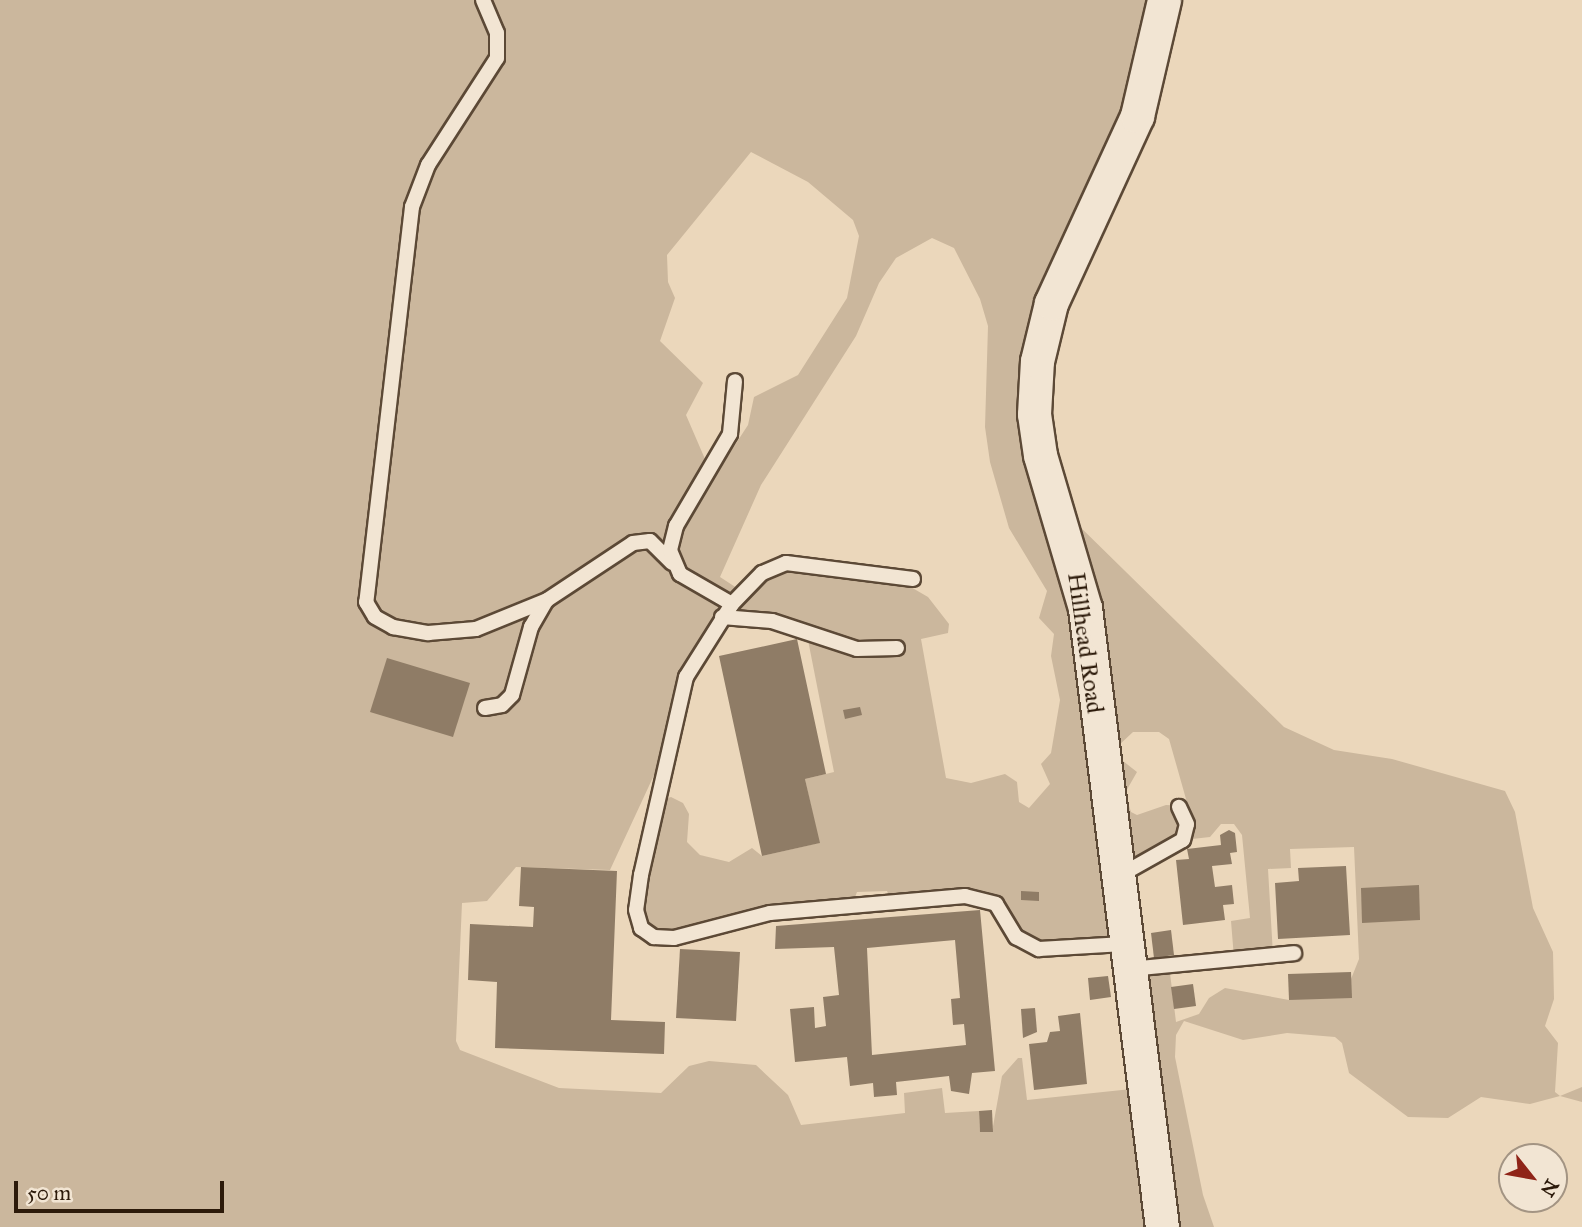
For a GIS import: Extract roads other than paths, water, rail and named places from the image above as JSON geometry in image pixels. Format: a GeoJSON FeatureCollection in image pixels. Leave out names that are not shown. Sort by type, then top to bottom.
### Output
{"type":"FeatureCollection","features":[{"type":"Feature","properties":{"kind":"street","name":"Hillhead Road"},"geometry":{"type":"LineString","coordinates":[[1162,1227],[1114,878],[1085,608],[1040,455],[1034,396],[1051,303],[1137,117],[1164,0]]}},
{"type":"Feature","properties":{"kind":"lane"},"geometry":{"type":"LineString","coordinates":[[483,0],[497,33],[497,58],[428,165],[411,215],[364,592],[370,610],[382,622],[428,633],[492,625],[547,600],[641,540],[657,546],[672,563],[732,604]]}},
{"type":"Feature","properties":{"kind":"lane"},"geometry":{"type":"LineString","coordinates":[[672,563],[676,526],[730,434],[735,381]]}},
{"type":"Feature","properties":{"kind":"lane"},"geometry":{"type":"LineString","coordinates":[[913,579],[786,563],[762,573],[722,617],[686,677],[640,875],[637,920],[646,934],[674,938],[770,913],[965,896],[996,905],[1016,937],[1039,949],[1125,956],[1294,953]]}},
{"type":"Feature","properties":{"kind":"lane"},"geometry":{"type":"LineString","coordinates":[[485,708],[502,705],[512,695],[531,627],[547,600]]}},
{"type":"Feature","properties":{"kind":"lane"},"geometry":{"type":"LineString","coordinates":[[722,617],[772,621],[857,649],[897,648]]}},
{"type":"Feature","properties":{"kind":"lane"},"geometry":{"type":"LineString","coordinates":[[1114,878],[1183,840],[1187,824],[1179,807]]}}]}
